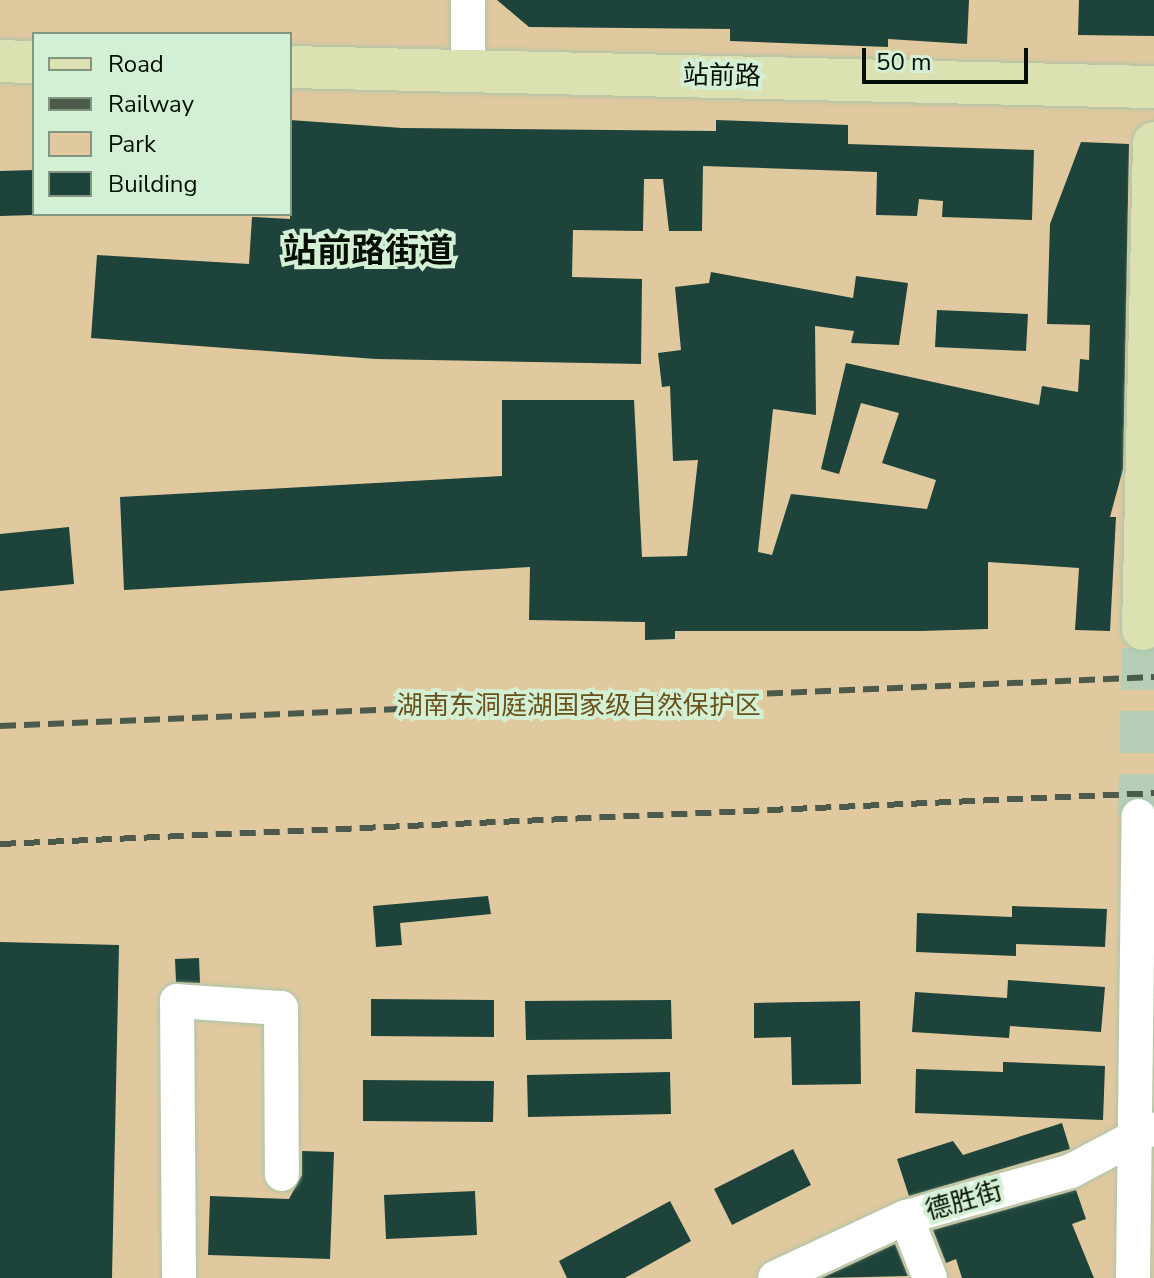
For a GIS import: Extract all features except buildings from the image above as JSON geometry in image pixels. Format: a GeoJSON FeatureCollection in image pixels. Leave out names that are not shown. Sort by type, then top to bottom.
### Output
{"type":"FeatureCollection","features":[{"type":"Feature","properties":{"kind":"main road"},"geometry":{"type":"LineString","coordinates":[[0,61],[32,62]]}},
{"type":"Feature","properties":{"kind":"main road","name":"站前路"},"geometry":{"type":"LineString","coordinates":[[292,67],[1154,87]]}},
{"type":"Feature","properties":{"kind":"main road"},"geometry":{"type":"LineString","coordinates":[[0,88],[32,89]]}},
{"type":"Feature","properties":{"kind":"main road","name":"站前路"},"geometry":{"type":"LineString","coordinates":[[292,93],[1154,111]]}},
{"type":"Feature","properties":{"kind":"main road"},"geometry":{"type":"LineString","coordinates":[[1143,629],[1150,522],[1154,143]]}},
{"type":"Feature","properties":{"kind":"street"},"geometry":{"type":"LineString","coordinates":[[468,0],[468,71]]}},
{"type":"Feature","properties":{"kind":"street"},"geometry":{"type":"LineString","coordinates":[[1133,1278],[1144,1131],[1139,816]]}},
{"type":"Feature","properties":{"kind":"street"},"geometry":{"type":"LineString","coordinates":[[179,1278],[177,1001],[281,1008],[282,1174]]}},
{"type":"Feature","properties":{"kind":"street","name":"德胜街"},"geometry":{"type":"LineString","coordinates":[[775,1278],[906,1217],[1071,1171],[1144,1131]]}},
{"type":"Feature","properties":{"kind":"street"},"geometry":{"type":"LineString","coordinates":[[906,1217],[930,1278]]}},
{"type":"Feature","properties":{"kind":"green space","name":"湖南东洞庭湖国家级自然保护区"},"geometry":{"type":"Polygon","coordinates":[[[0,0],[1154,0],[1154,1278],[0,1278],[0,0]]]}},
{"type":"Feature","properties":{"kind":"tunnel"},"geometry":{"type":"LineString","coordinates":[[1139,816],[1143,629]]}},
{"type":"Feature","properties":{"kind":"railway"},"geometry":{"type":"LineString","coordinates":[[0,726],[1154,677]]}},
{"type":"Feature","properties":{"kind":"railway"},"geometry":{"type":"LineString","coordinates":[[0,844],[1154,793]]}},
{"type":"Feature","properties":{"kind":"district","name":"站前路街道"},"geometry":{"type":"Point","coordinates":[368,252]}}]}
